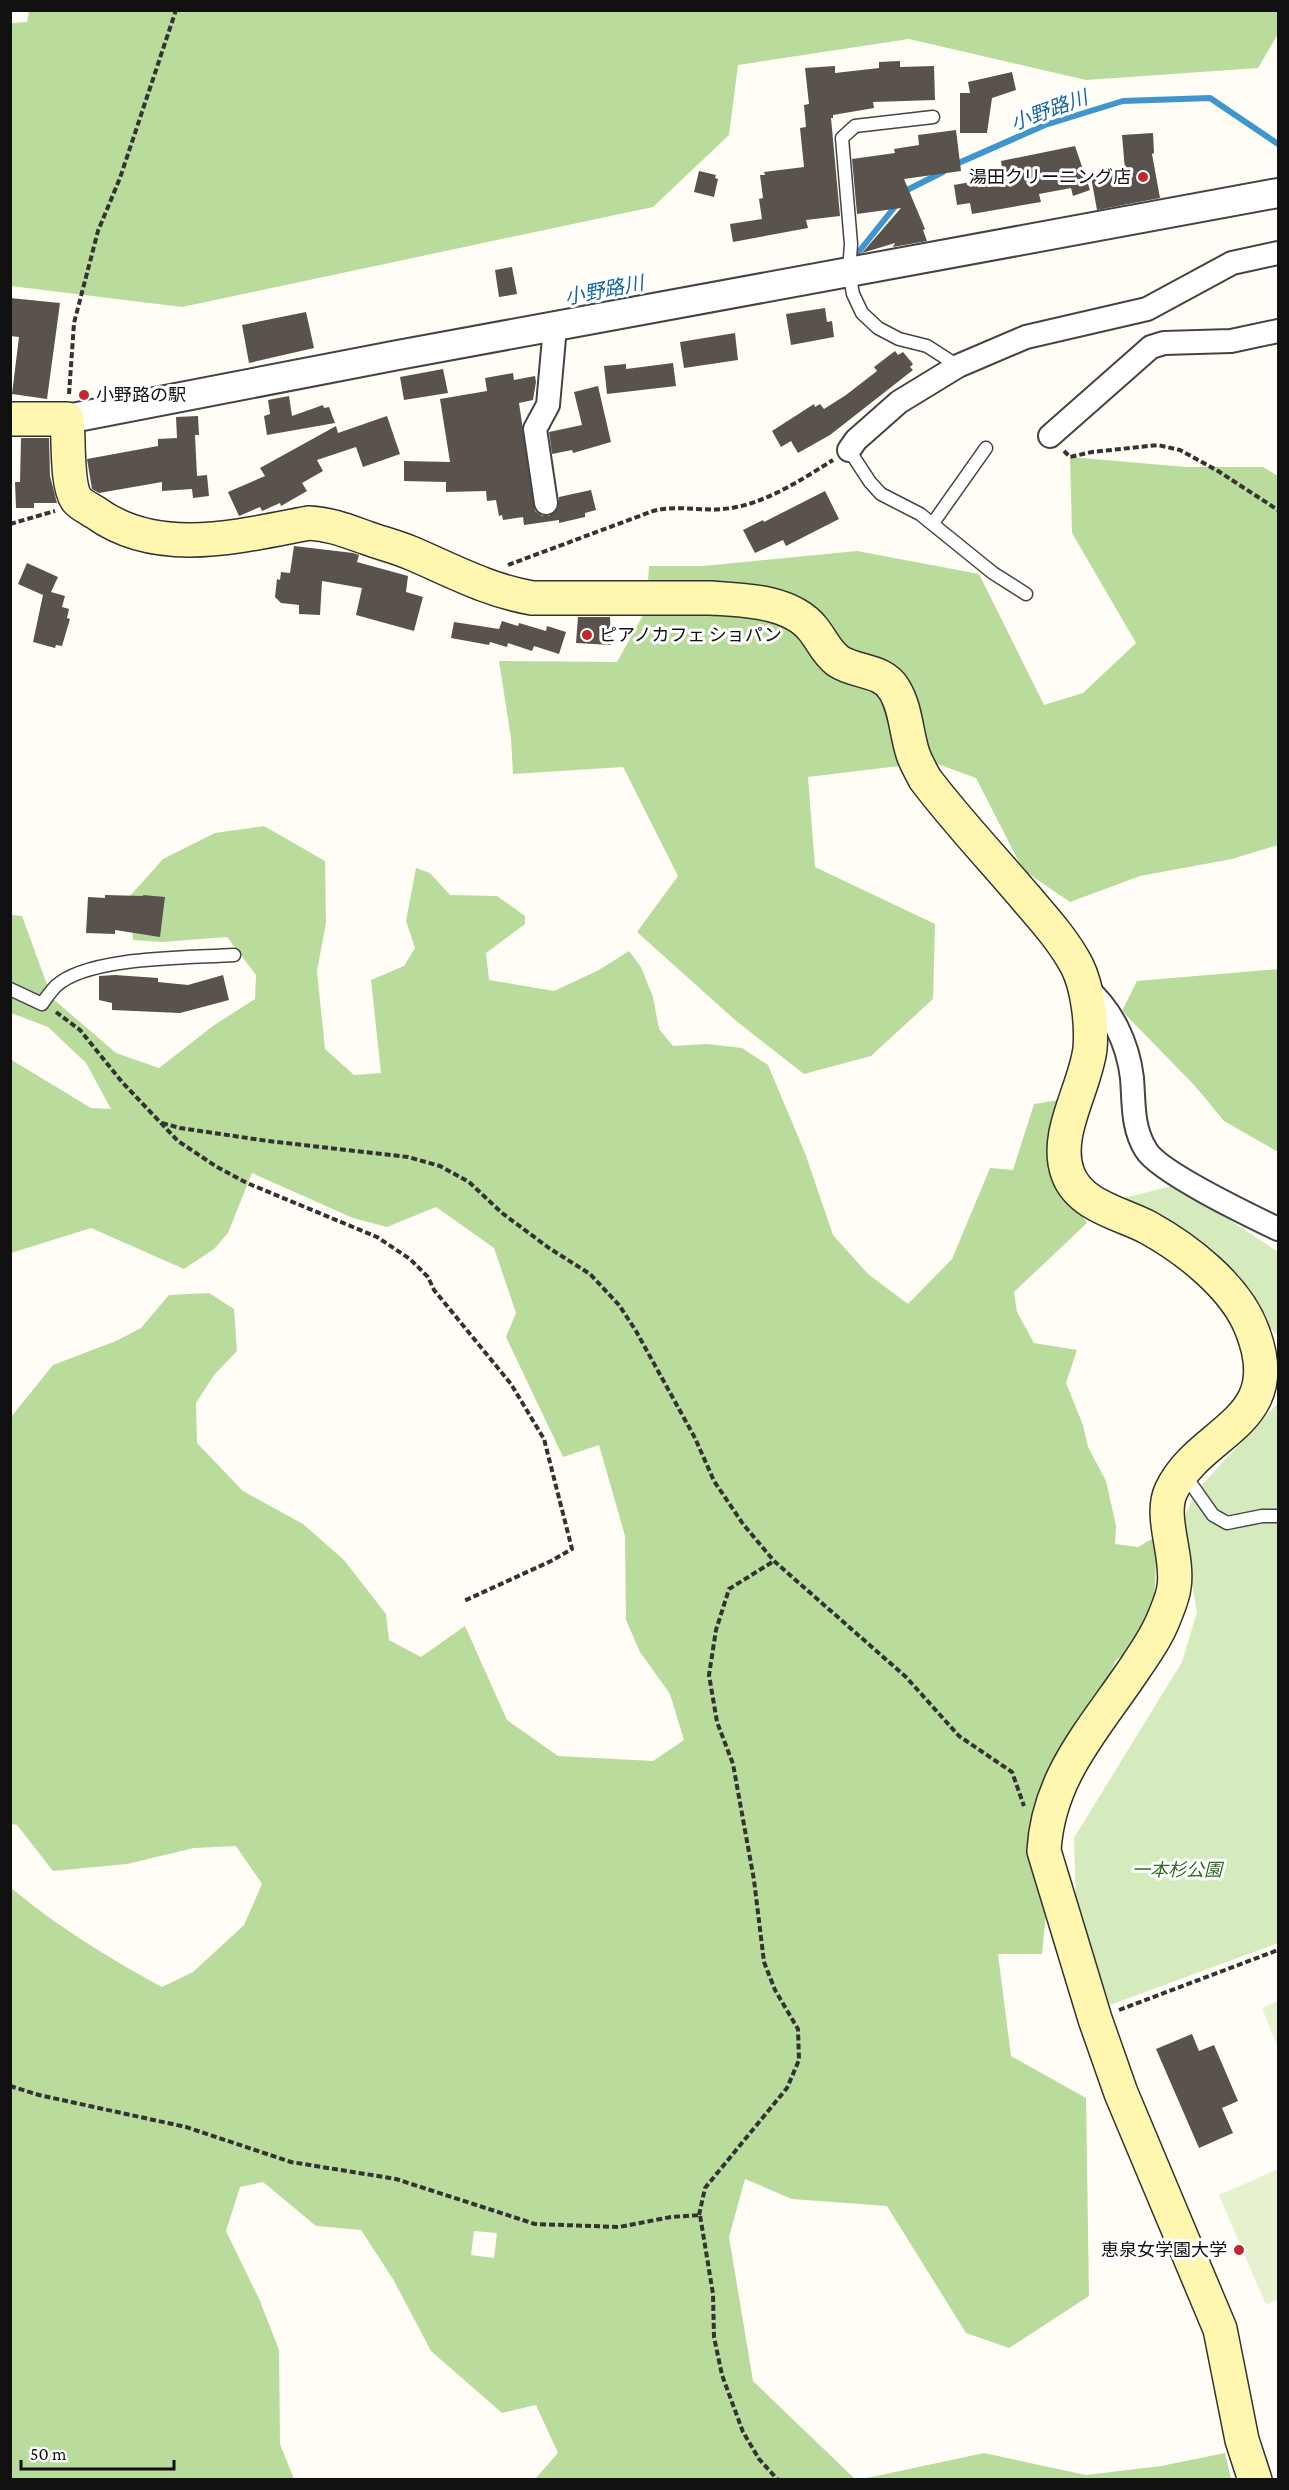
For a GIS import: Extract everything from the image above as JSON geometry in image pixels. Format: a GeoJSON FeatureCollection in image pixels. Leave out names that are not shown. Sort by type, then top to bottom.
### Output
{"type":"FeatureCollection","features":[{"type":"Feature","properties":{"kind":"main road"},"geometry":{"type":"LineString","coordinates":[[10,419],[67,419],[72,490],[77,501],[104,519],[129,530],[178,540],[198,541],[229,538],[309,523],[337,527],[410,553],[470,581],[532,598],[711,598],[739,600],[790,611],[814,629],[825,647],[839,661],[876,674],[890,683],[898,698],[913,755],[925,779],[1055,933],[1076,963],[1088,1008],[1090,1049],[1064,1139],[1064,1159],[1070,1179],[1079,1192],[1093,1202],[1158,1234],[1213,1275],[1234,1297],[1242,1309],[1256,1343],[1260,1380],[1252,1404],[1228,1431],[1183,1472],[1167,1500],[1174,1557],[1174,1587],[1162,1623],[1148,1650],[1063,1775],[1045,1829],[1044,1851],[1095,2019],[1121,2093],[1220,2329],[1242,2440],[1255,2480]]}},
{"type":"Feature","properties":{"kind":"street"},"geometry":{"type":"LineString","coordinates":[[67,419],[1278,193]]}},
{"type":"Feature","properties":{"kind":"street"},"geometry":{"type":"LineString","coordinates":[[849,450],[856,440],[899,402],[957,366],[1026,338],[1147,309],[1232,263],[1278,253]]}},
{"type":"Feature","properties":{"kind":"street"},"geometry":{"type":"LineString","coordinates":[[546,503],[536,429],[548,405],[555,327]]}},
{"type":"Feature","properties":{"kind":"street"},"geometry":{"type":"LineString","coordinates":[[1050,436],[1151,347],[1164,343],[1231,341],[1278,331]]}},
{"type":"Feature","properties":{"kind":"street"},"geometry":{"type":"LineString","coordinates":[[1083,985],[1100,999],[1121,1036],[1129,1059],[1136,1128],[1150,1156],[1220,1199],[1278,1229]]}},
{"type":"Feature","properties":{"kind":"lane"},"geometry":{"type":"LineString","coordinates":[[933,117],[855,126],[842,138],[852,244],[849,272],[853,294],[862,313],[878,328],[899,339],[927,346],[957,366]]}},
{"type":"Feature","properties":{"kind":"lane"},"geometry":{"type":"LineString","coordinates":[[933,523],[986,448]]}},
{"type":"Feature","properties":{"kind":"lane"},"geometry":{"type":"LineString","coordinates":[[849,450],[870,482],[881,494],[933,523],[993,573],[1026,594]]}},
{"type":"Feature","properties":{"kind":"lane"},"geometry":{"type":"LineString","coordinates":[[10,989],[42,1004],[57,985],[79,972],[104,964],[234,956]]}},
{"type":"Feature","properties":{"kind":"lane"},"geometry":{"type":"LineString","coordinates":[[1183,1472],[1213,1515],[1227,1523],[1278,1516]]}},
{"type":"Feature","properties":{"kind":"path"},"geometry":{"type":"LineString","coordinates":[[67,419],[74,323],[98,231],[120,178],[176,10]]}},
{"type":"Feature","properties":{"kind":"path"},"geometry":{"type":"LineString","coordinates":[[1092,452],[1158,445],[1180,450],[1218,471],[1278,510]]}},
{"type":"Feature","properties":{"kind":"path"},"geometry":{"type":"LineString","coordinates":[[502,566],[653,511],[670,507],[723,509],[743,506],[774,494],[849,450]]}},
{"type":"Feature","properties":{"kind":"path"},"geometry":{"type":"LineString","coordinates":[[10,524],[64,509],[77,501]]}},
{"type":"Feature","properties":{"kind":"path"},"geometry":{"type":"LineString","coordinates":[[42,1004],[80,1030],[122,1082],[178,1141],[217,1167],[247,1183],[377,1237],[410,1259],[428,1278],[434,1290],[511,1384],[544,1439],[572,1549],[464,1601]]}},
{"type":"Feature","properties":{"kind":"path"},"geometry":{"type":"LineString","coordinates":[[162,1123],[180,1128],[268,1141],[408,1157],[440,1166],[469,1182],[502,1213],[590,1274],[619,1305],[655,1362],[695,1438],[714,1481],[742,1524],[774,1561],[906,1677],[959,1736],[1012,1772],[1025,1809]]}},
{"type":"Feature","properties":{"kind":"path"},"geometry":{"type":"LineString","coordinates":[[774,1561],[729,1589],[716,1630],[709,1676],[717,1722],[733,1764],[753,1880],[764,1962],[775,1990],[798,2030],[799,2060],[787,2088],[705,2188],[699,2215],[713,2294],[714,2337],[722,2375],[743,2432],[759,2459],[778,2480]]}},
{"type":"Feature","properties":{"kind":"path"},"geometry":{"type":"LineString","coordinates":[[1095,2019],[1278,1950]]}},
{"type":"Feature","properties":{"kind":"path"},"geometry":{"type":"LineString","coordinates":[[10,2086],[39,2095],[186,2127],[291,2162],[396,2179],[535,2224],[619,2227],[671,2217],[699,2215]]}},
{"type":"Feature","properties":{"kind":"green space"},"geometry":{"type":"Polygon","coordinates":[[[1278,10],[1278,34],[1258,68],[1086,80],[909,39],[738,65],[729,135],[653,207],[182,307],[11,286],[11,23],[27,22],[29,11],[1278,10]]]}},
{"type":"Feature","properties":{"kind":"green space"},"geometry":{"type":"Polygon","coordinates":[[[1070,457],[1186,467],[1263,467],[1278,476],[1278,845],[1232,859],[1140,876],[1070,902],[1023,870],[976,778],[932,762],[808,777],[815,867],[935,924],[933,999],[871,1056],[804,1074],[735,1020],[637,932],[678,876],[623,767],[513,774],[511,738],[499,661],[617,662],[646,610],[649,566],[703,566],[857,551],[979,574],[1044,705],[1083,693],[1136,643],[1072,533],[1070,457]]]}},
{"type":"Feature","properties":{"kind":"green space"},"geometry":{"type":"Polygon","coordinates":[[[264,826],[325,861],[326,923],[317,971],[325,1049],[354,1075],[381,1073],[371,980],[404,966],[415,948],[406,921],[416,868],[430,873],[450,895],[497,896],[525,916],[525,924],[486,953],[489,980],[554,991],[599,970],[629,951],[641,967],[653,997],[659,1029],[673,1046],[707,1044],[742,1048],[768,1065],[805,1153],[833,1235],[868,1274],[908,1304],[952,1259],[990,1168],[1013,1170],[1034,1104],[1059,1100],[1050,1169],[1087,1223],[1014,1292],[1017,1312],[1034,1343],[1077,1350],[1066,1383],[1083,1425],[1088,1447],[1106,1481],[1116,1526],[1115,1544],[1138,1547],[1157,1536],[1153,1632],[1115,1661],[1097,1712],[1060,1771],[1042,1954],[998,1954],[1011,2056],[1086,2098],[1089,2296],[1009,2348],[966,2333],[887,2206],[792,2199],[745,2179],[729,2237],[753,2381],[855,2479],[535,2479],[558,2453],[536,2405],[502,2413],[431,2351],[393,2279],[361,2230],[316,2226],[263,2182],[240,2187],[226,2231],[260,2301],[279,2350],[280,2444],[294,2479],[11,2479],[11,1888],[84,1941],[162,1987],[193,1972],[244,1925],[262,1884],[236,1846],[194,1848],[127,1864],[53,1871],[17,1825],[11,1824],[11,1417],[53,1365],[116,1341],[141,1328],[169,1295],[209,1293],[234,1309],[237,1351],[214,1375],[196,1403],[197,1443],[243,1491],[303,1524],[344,1560],[386,1614],[389,1640],[421,1657],[465,1626],[507,1720],[558,1756],[653,1761],[684,1740],[670,1694],[640,1652],[626,1620],[625,1536],[599,1445],[563,1457],[506,1337],[516,1313],[494,1248],[436,1207],[387,1227],[353,1218],[252,1173],[228,1233],[214,1249],[184,1269],[91,1228],[11,1253],[10,1059],[91,1108],[111,1109],[86,1063],[48,1027],[11,1013],[11,915],[22,916],[52,998],[116,1053],[159,1068],[213,1026],[255,999],[256,975],[227,937],[162,942],[133,940],[130,896],[163,859],[215,833],[264,826]],[[474,2231],[471,2255],[494,2258],[497,2233],[474,2231]]]}},
{"type":"Feature","properties":{"kind":"green space"},"geometry":{"type":"Polygon","coordinates":[[[1278,969],[1278,1152],[1224,1121],[1195,1086],[1122,1011],[1137,981],[1278,969]]]}},
{"type":"Feature","properties":{"kind":"green space"},"geometry":{"type":"Polygon","coordinates":[[[1177,1185],[1278,1252],[1278,1335],[1123,1198],[1177,1185]]]}},
{"type":"Feature","properties":{"kind":"green space","name":"一本杉公園"},"geometry":{"type":"Polygon","coordinates":[[[1278,1403],[1278,1943],[1110,2005],[1076,1907],[1074,1838],[1182,1662],[1197,1612],[1181,1524],[1197,1490],[1278,1403]]]}},
{"type":"Feature","properties":{"kind":"green space"},"geometry":{"type":"Polygon","coordinates":[[[1278,2001],[1278,2048],[1262,2008],[1278,2001]]]}},
{"type":"Feature","properties":{"kind":"green space"},"geometry":{"type":"Polygon","coordinates":[[[1278,2169],[1278,2299],[1266,2305],[1219,2195],[1278,2169]]]}},
{"type":"Feature","properties":{"kind":"green space"},"geometry":{"type":"Polygon","coordinates":[[[984,2453],[1086,2475],[1161,2466],[1225,2453],[1231,2479],[862,2479],[984,2453]]]}},
{"type":"Feature","properties":{"kind":"building"},"geometry":{"type":"Polygon","coordinates":[[[900,61],[900,67],[934,66],[935,100],[873,102],[874,108],[833,115],[831,118],[840,216],[806,220],[808,228],[733,242],[730,224],[762,219],[759,199],[763,198],[760,175],[765,175],[764,172],[804,167],[800,128],[806,127],[804,105],[809,104],[805,68],[835,66],[835,73],[879,68],[879,62],[900,61]]]}},
{"type":"Feature","properties":{"kind":"building"},"geometry":{"type":"Polygon","coordinates":[[[1012,72],[1016,90],[992,98],[987,133],[960,133],[960,93],[970,93],[968,82],[1012,72]]]}},
{"type":"Feature","properties":{"kind":"building"},"geometry":{"type":"Polygon","coordinates":[[[956,130],[961,171],[904,179],[925,229],[923,230],[927,241],[893,247],[895,243],[862,253],[901,208],[857,214],[852,159],[895,153],[894,149],[919,145],[918,135],[956,130]]]}},
{"type":"Feature","properties":{"kind":"building"},"geometry":{"type":"Polygon","coordinates":[[[1153,133],[1154,153],[1152,154],[1160,198],[1097,210],[1091,177],[1125,170],[1122,135],[1153,133]]]}},
{"type":"Feature","properties":{"kind":"building"},"geometry":{"type":"Polygon","coordinates":[[[1075,146],[1090,190],[1073,196],[1071,188],[1039,194],[1041,202],[972,214],[970,203],[957,205],[954,185],[1004,180],[1001,161],[1075,146]]]}},
{"type":"Feature","properties":{"kind":"building"},"geometry":{"type":"Polygon","coordinates":[[[699,171],[716,175],[715,178],[718,179],[714,197],[694,192],[699,171]]]}},
{"type":"Feature","properties":{"kind":"building"},"geometry":{"type":"Polygon","coordinates":[[[512,267],[517,294],[499,297],[495,270],[512,267]]]}},
{"type":"Feature","properties":{"kind":"building"},"geometry":{"type":"Polygon","coordinates":[[[10,298],[60,303],[47,399],[12,394],[19,337],[10,336],[10,298]]]}},
{"type":"Feature","properties":{"kind":"building"},"geometry":{"type":"Polygon","coordinates":[[[825,308],[827,322],[832,321],[834,337],[791,345],[786,314],[825,308]]]}},
{"type":"Feature","properties":{"kind":"building"},"geometry":{"type":"Polygon","coordinates":[[[306,312],[314,348],[249,363],[242,325],[306,312]]]}},
{"type":"Feature","properties":{"kind":"building"},"geometry":{"type":"Polygon","coordinates":[[[735,333],[738,360],[684,368],[680,342],[735,333]]]}},
{"type":"Feature","properties":{"kind":"building"},"geometry":{"type":"Polygon","coordinates":[[[895,351],[898,355],[903,352],[913,364],[910,367],[913,370],[830,435],[798,453],[791,441],[781,447],[772,431],[814,404],[815,407],[820,404],[824,409],[846,395],[877,371],[874,367],[895,351]]]}},
{"type":"Feature","properties":{"kind":"building"},"geometry":{"type":"Polygon","coordinates":[[[673,363],[676,386],[607,394],[604,366],[626,364],[626,369],[673,363]]]}},
{"type":"Feature","properties":{"kind":"building"},"geometry":{"type":"Polygon","coordinates":[[[443,369],[448,393],[404,400],[400,377],[443,369]]]}},
{"type":"Feature","properties":{"kind":"building"},"geometry":{"type":"Polygon","coordinates":[[[513,373],[514,380],[535,376],[536,382],[533,400],[519,403],[535,511],[542,516],[549,516],[558,508],[559,497],[591,490],[596,510],[585,513],[585,517],[559,523],[559,520],[524,525],[523,517],[503,520],[502,515],[499,516],[496,500],[487,501],[486,491],[446,492],[446,482],[404,481],[404,461],[450,462],[440,399],[487,391],[485,378],[513,373]]]}},
{"type":"Feature","properties":{"kind":"building"},"geometry":{"type":"Polygon","coordinates":[[[598,386],[611,442],[573,453],[572,450],[552,454],[549,432],[582,425],[574,392],[598,386]]]}},
{"type":"Feature","properties":{"kind":"building"},"geometry":{"type":"Polygon","coordinates":[[[289,396],[292,416],[323,405],[324,408],[329,407],[335,423],[267,435],[264,416],[270,414],[268,400],[289,396]]]}},
{"type":"Feature","properties":{"kind":"building"},"geometry":{"type":"Polygon","coordinates":[[[198,416],[199,435],[195,435],[197,476],[207,475],[209,496],[193,498],[192,489],[162,491],[162,482],[99,493],[92,489],[87,459],[158,446],[158,439],[177,438],[176,417],[198,416]]]}},
{"type":"Feature","properties":{"kind":"building"},"geometry":{"type":"Polygon","coordinates":[[[387,416],[400,454],[363,467],[356,447],[317,460],[323,471],[302,483],[307,491],[281,506],[280,503],[262,511],[260,507],[239,516],[228,492],[265,476],[260,468],[336,426],[338,433],[387,416]]]}},
{"type":"Feature","properties":{"kind":"building"},"geometry":{"type":"Polygon","coordinates":[[[21,438],[49,438],[50,476],[57,503],[34,503],[34,508],[16,508],[15,482],[20,482],[21,438]]]}},
{"type":"Feature","properties":{"kind":"building"},"geometry":{"type":"Polygon","coordinates":[[[825,491],[839,519],[786,546],[783,540],[755,553],[743,530],[825,491]]]}},
{"type":"Feature","properties":{"kind":"building"},"geometry":{"type":"Polygon","coordinates":[[[294,546],[353,553],[359,555],[357,562],[408,576],[406,592],[423,597],[414,631],[356,615],[362,588],[322,581],[320,615],[299,614],[299,605],[281,603],[275,597],[277,579],[280,580],[281,572],[290,573],[294,546]]]}},
{"type":"Feature","properties":{"kind":"building"},"geometry":{"type":"Polygon","coordinates":[[[27,563],[58,577],[51,592],[65,596],[62,607],[69,609],[67,618],[70,619],[62,646],[56,645],[55,648],[33,642],[43,595],[18,584],[27,563]]]}},
{"type":"Feature","properties":{"kind":"building"},"geometry":{"type":"Polygon","coordinates":[[[578,617],[610,617],[611,645],[576,643],[578,617]]]}},
{"type":"Feature","properties":{"kind":"building"},"geometry":{"type":"Polygon","coordinates":[[[502,621],[518,626],[519,623],[546,631],[547,626],[566,632],[559,654],[534,646],[532,651],[508,643],[507,647],[490,642],[489,645],[451,638],[454,622],[499,629],[502,621]]]}},
{"type":"Feature","properties":{"kind":"building"},"geometry":{"type":"Polygon","coordinates":[[[105,895],[165,897],[160,937],[115,930],[115,934],[86,933],[88,897],[105,898],[105,895]]]}},
{"type":"Feature","properties":{"kind":"building"},"geometry":{"type":"Polygon","coordinates":[[[223,975],[229,1000],[180,1013],[112,1010],[112,1003],[99,1000],[99,976],[158,978],[158,982],[188,985],[223,975]]]}},
{"type":"Feature","properties":{"kind":"building"},"geometry":{"type":"Polygon","coordinates":[[[1192,2034],[1199,2051],[1214,2045],[1238,2101],[1222,2108],[1233,2133],[1199,2148],[1156,2049],[1192,2034]]]}},
{"type":"Feature","properties":{"kind":"waterway","name":"小野路川"},"geometry":{"type":"LineString","coordinates":[[954,165],[1045,125],[1123,101],[1210,98],[1278,144]]}},
{"type":"Feature","properties":{"kind":"waterway","name":"小野路川"},"geometry":{"type":"LineString","coordinates":[[903,196],[907,190],[943,172]]}},
{"type":"Feature","properties":{"kind":"waterway","name":"小野路川"},"geometry":{"type":"LineString","coordinates":[[857,254],[897,204]]}},
{"type":"Feature","properties":{"kind":"place","name":"湯田クリーニング店"},"geometry":{"type":"Point","coordinates":[1143,177]}},
{"type":"Feature","properties":{"kind":"place","name":"小野路の駅"},"geometry":{"type":"Point","coordinates":[84,395]}},
{"type":"Feature","properties":{"kind":"place","name":"ピアノカフェ ショパン"},"geometry":{"type":"Point","coordinates":[587,635]}},
{"type":"Feature","properties":{"kind":"place","name":"恵泉女学園大学"},"geometry":{"type":"Point","coordinates":[1239,2250]}}]}
